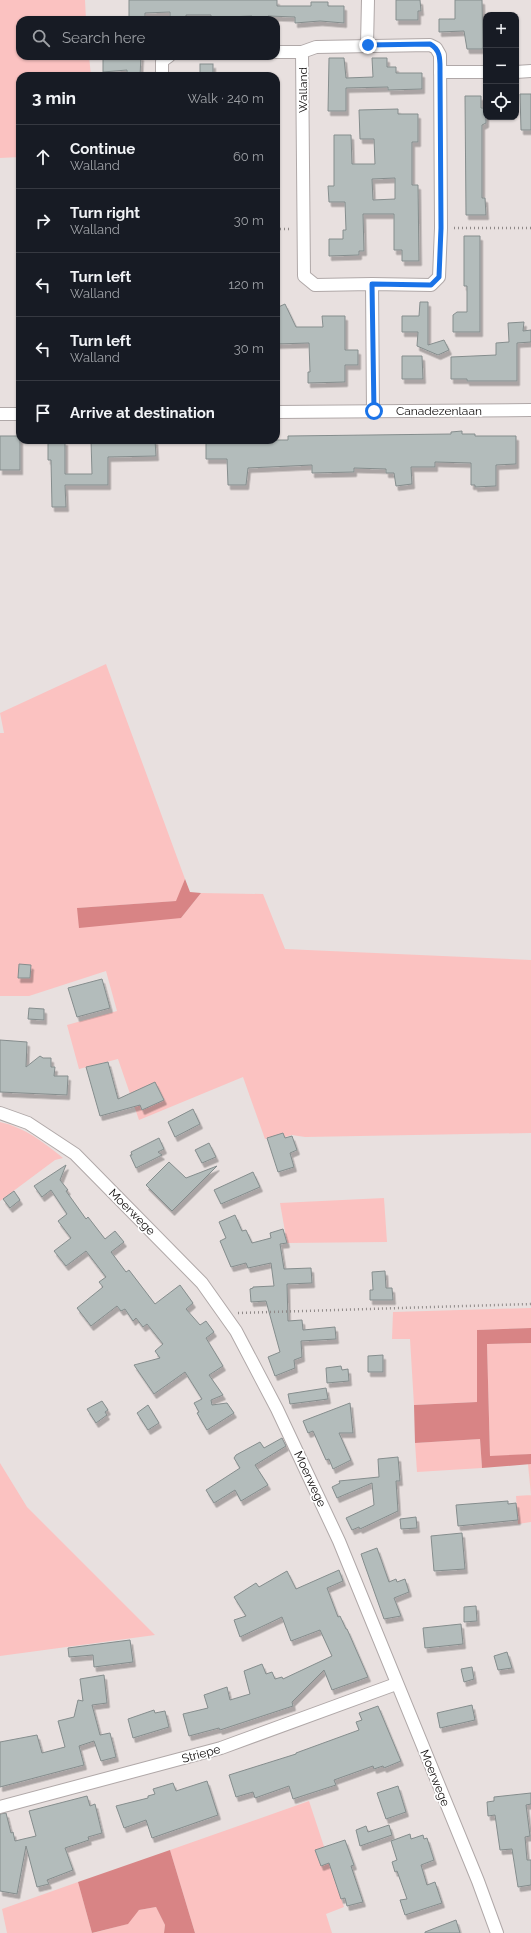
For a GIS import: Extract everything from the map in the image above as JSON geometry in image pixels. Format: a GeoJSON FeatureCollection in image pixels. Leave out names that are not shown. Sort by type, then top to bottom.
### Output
{"type":"FeatureCollection","features":[{"type":"Feature","properties":{"kind":"street"},"geometry":{"type":"LineString","coordinates":[[368,0],[368,45]]}},
{"type":"Feature","properties":{"kind":"street","name":"Walland"},"geometry":{"type":"LineString","coordinates":[[430,44],[436,48],[440,55],[441,228],[439,277],[431,285],[315,285],[304,276],[302,52],[316,47],[430,44]]}},
{"type":"Feature","properties":{"kind":"street"},"geometry":{"type":"LineString","coordinates":[[280,52],[302,52]]}},
{"type":"Feature","properties":{"kind":"street"},"geometry":{"type":"LineString","coordinates":[[162,72],[162,61],[163,60]]}},
{"type":"Feature","properties":{"kind":"street"},"geometry":{"type":"LineString","coordinates":[[440,72],[483,72]]}},
{"type":"Feature","properties":{"kind":"street"},"geometry":{"type":"LineString","coordinates":[[519,72],[531,72]]}},
{"type":"Feature","properties":{"kind":"street"},"geometry":{"type":"LineString","coordinates":[[372,284],[374,411]]}},
{"type":"Feature","properties":{"kind":"street","name":"Canadezenlaan"},"geometry":{"type":"LineString","coordinates":[[280,412],[531,410]]}},
{"type":"Feature","properties":{"kind":"street"},"geometry":{"type":"LineString","coordinates":[[0,414],[16,414]]}},
{"type":"Feature","properties":{"kind":"street","name":"Moerwege"},"geometry":{"type":"LineString","coordinates":[[0,1113],[28,1123],[75,1154],[202,1283],[236,1331],[277,1409],[340,1541],[396,1684],[478,1881],[497,1933]]}},
{"type":"Feature","properties":{"kind":"street","name":"Striepe"},"geometry":{"type":"LineString","coordinates":[[0,1806],[221,1748],[396,1684]]}},
{"type":"Feature","properties":{"kind":"path"},"geometry":{"type":"LineString","coordinates":[[441,228],[531,228]]}},
{"type":"Feature","properties":{"kind":"path"},"geometry":{"type":"LineString","coordinates":[[224,1314],[531,1304]]}},
{"type":"Feature","properties":{"kind":"shaded area"},"geometry":{"type":"Polygon","coordinates":[[[0,0],[85,0],[86,16],[16,16],[16,60],[89,60],[91,72],[16,72],[16,157],[0,158],[0,0]]]}},
{"type":"Feature","properties":{"kind":"shaded area"},"geometry":{"type":"Polygon","coordinates":[[[106,664],[185,879],[177,901],[78,908],[181,918],[201,893],[263,894],[285,949],[531,960],[531,1133],[305,1137],[292,1135],[285,1137],[283,1133],[265,1139],[243,1077],[139,1120],[118,1059],[79,1069],[67,1025],[117,1011],[106,971],[29,996],[0,996],[0,733],[4,733],[0,713],[106,664]]]}},
{"type":"Feature","properties":{"kind":"shaded area"},"geometry":{"type":"Polygon","coordinates":[[[185,879],[190,892],[201,893],[181,918],[79,928],[77,908],[176,901],[185,879]]]}},
{"type":"Feature","properties":{"kind":"shaded area"},"geometry":{"type":"Polygon","coordinates":[[[0,1122],[26,1132],[41,1141],[63,1158],[55,1160],[0,1201],[0,1122]]]}},
{"type":"Feature","properties":{"kind":"shaded area"},"geometry":{"type":"Polygon","coordinates":[[[384,1198],[387,1242],[287,1243],[280,1203],[384,1198]]]}},
{"type":"Feature","properties":{"kind":"shaded area"},"geometry":{"type":"Polygon","coordinates":[[[531,1308],[531,1328],[477,1330],[477,1402],[414,1405],[410,1339],[392,1339],[393,1312],[531,1308]]]}},
{"type":"Feature","properties":{"kind":"shaded area"},"geometry":{"type":"Polygon","coordinates":[[[531,1328],[531,1343],[487,1344],[490,1456],[531,1454],[531,1464],[482,1468],[480,1439],[415,1443],[414,1405],[477,1402],[477,1330],[531,1328]]]}},
{"type":"Feature","properties":{"kind":"shaded area"},"geometry":{"type":"Polygon","coordinates":[[[531,1343],[531,1454],[490,1457],[487,1344],[531,1343]]]}},
{"type":"Feature","properties":{"kind":"shaded area"},"geometry":{"type":"Polygon","coordinates":[[[480,1439],[482,1468],[417,1472],[415,1443],[480,1439]]]}},
{"type":"Feature","properties":{"kind":"shaded area"},"geometry":{"type":"Polygon","coordinates":[[[0,1463],[27,1507],[155,1635],[0,1656],[0,1463]]]}},
{"type":"Feature","properties":{"kind":"shaded area"},"geometry":{"type":"Polygon","coordinates":[[[528,1464],[531,1464],[531,1495],[528,1464]]]}},
{"type":"Feature","properties":{"kind":"shaded area"},"geometry":{"type":"Polygon","coordinates":[[[531,1495],[531,1522],[518,1524],[516,1496],[531,1495]]]}},
{"type":"Feature","properties":{"kind":"shaded area"},"geometry":{"type":"Polygon","coordinates":[[[309,1801],[344,1907],[326,1914],[332,1933],[195,1933],[170,1850],[309,1801]]]}},
{"type":"Feature","properties":{"kind":"shaded area"},"geometry":{"type":"Polygon","coordinates":[[[170,1850],[195,1933],[164,1933],[165,1925],[156,1907],[139,1910],[128,1924],[92,1933],[78,1882],[170,1850]]]}},
{"type":"Feature","properties":{"kind":"shaded area"},"geometry":{"type":"Polygon","coordinates":[[[78,1882],[92,1933],[7,1933],[2,1909],[78,1882]]]}},
{"type":"Feature","properties":{"kind":"shaded area"},"geometry":{"type":"Polygon","coordinates":[[[156,1907],[165,1925],[164,1933],[93,1933],[127,1924],[139,1910],[156,1907]]]}},
{"type":"Feature","properties":{"kind":"building"},"geometry":{"type":"Polygon","coordinates":[[[129,0],[277,0],[277,6],[311,6],[311,2],[328,2],[328,6],[344,6],[344,23],[320,21],[295,23],[295,17],[280,16],[170,16],[170,12],[145,13],[145,16],[129,16],[129,0]]]}},
{"type":"Feature","properties":{"kind":"building"},"geometry":{"type":"Polygon","coordinates":[[[396,0],[420,0],[421,11],[418,11],[418,20],[396,20],[396,0]]]}},
{"type":"Feature","properties":{"kind":"building"},"geometry":{"type":"Polygon","coordinates":[[[455,0],[482,0],[483,49],[467,49],[464,31],[439,32],[439,19],[455,19],[455,0]]]}},
{"type":"Feature","properties":{"kind":"building"},"geometry":{"type":"Polygon","coordinates":[[[329,58],[344,58],[346,78],[373,77],[372,58],[387,58],[387,67],[396,67],[396,73],[422,73],[422,89],[388,90],[388,87],[346,88],[346,111],[328,111],[329,58]]]}},
{"type":"Feature","properties":{"kind":"building"},"geometry":{"type":"Polygon","coordinates":[[[103,60],[141,60],[140,72],[127,72],[127,70],[103,72],[103,60]]]}},
{"type":"Feature","properties":{"kind":"building"},"geometry":{"type":"Polygon","coordinates":[[[200,64],[213,64],[213,72],[200,72],[200,64]]]}},
{"type":"Feature","properties":{"kind":"building"},"geometry":{"type":"Polygon","coordinates":[[[520,94],[531,94],[531,130],[521,130],[520,94]]]}},
{"type":"Feature","properties":{"kind":"building"},"geometry":{"type":"Polygon","coordinates":[[[465,96],[481,96],[483,120],[486,120],[486,123],[482,125],[482,198],[485,198],[486,215],[466,215],[465,96]]]}},
{"type":"Feature","properties":{"kind":"building"},"geometry":{"type":"Polygon","coordinates":[[[398,109],[398,114],[418,114],[418,142],[412,142],[412,185],[418,185],[419,261],[402,261],[402,250],[394,250],[394,214],[363,214],[364,251],[359,251],[359,255],[329,256],[329,239],[343,239],[343,230],[346,230],[345,202],[329,202],[328,186],[334,186],[334,135],[351,135],[352,164],[375,164],[374,139],[360,139],[359,110],[398,109]],[[395,178],[372,179],[373,200],[395,199],[395,178]]]}},
{"type":"Feature","properties":{"kind":"building"},"geometry":{"type":"Polygon","coordinates":[[[464,236],[480,236],[480,332],[453,332],[453,315],[457,312],[467,312],[467,286],[464,286],[464,236]]]}},
{"type":"Feature","properties":{"kind":"building"},"geometry":{"type":"Polygon","coordinates":[[[420,302],[428,302],[428,345],[444,340],[449,350],[438,355],[417,346],[418,332],[402,332],[402,316],[419,316],[420,302]]]}},
{"type":"Feature","properties":{"kind":"building"},"geometry":{"type":"Polygon","coordinates":[[[285,304],[296,327],[323,327],[322,316],[345,316],[345,350],[358,350],[358,365],[345,365],[345,382],[308,383],[308,372],[310,372],[309,343],[280,344],[280,306],[285,304]]]}},
{"type":"Feature","properties":{"kind":"building"},"geometry":{"type":"Polygon","coordinates":[[[524,322],[523,331],[531,330],[531,342],[517,343],[517,381],[467,381],[467,379],[451,379],[451,357],[496,355],[496,343],[509,342],[508,323],[524,322]]]}},
{"type":"Feature","properties":{"kind":"building"},"geometry":{"type":"Polygon","coordinates":[[[402,356],[422,356],[423,379],[402,379],[402,356]]]}},
{"type":"Feature","properties":{"kind":"building"},"geometry":{"type":"Polygon","coordinates":[[[462,431],[462,434],[475,434],[475,436],[516,436],[516,464],[496,465],[496,486],[475,487],[475,485],[471,485],[471,463],[435,462],[435,467],[411,467],[412,484],[396,486],[394,473],[386,473],[386,469],[354,468],[354,472],[312,473],[312,465],[248,468],[246,485],[228,485],[227,459],[206,459],[206,444],[280,444],[280,440],[288,440],[288,436],[451,434],[451,432],[462,431]]]}},
{"type":"Feature","properties":{"kind":"building"},"geometry":{"type":"Polygon","coordinates":[[[0,436],[16,436],[16,444],[20,444],[20,470],[0,470],[0,436]]]}},
{"type":"Feature","properties":{"kind":"building"},"geometry":{"type":"Polygon","coordinates":[[[48,444],[65,444],[65,474],[92,474],[91,444],[155,444],[156,456],[108,457],[108,485],[65,485],[66,507],[52,507],[51,460],[48,460],[48,444]]]}},
{"type":"Feature","properties":{"kind":"building"},"geometry":{"type":"Polygon","coordinates":[[[19,964],[31,965],[30,978],[18,978],[19,964]]]}},
{"type":"Feature","properties":{"kind":"building"},"geometry":{"type":"Polygon","coordinates":[[[102,979],[110,1008],[77,1017],[68,988],[102,979]]]}},
{"type":"Feature","properties":{"kind":"building"},"geometry":{"type":"Polygon","coordinates":[[[29,1008],[44,1009],[44,1020],[28,1019],[29,1008]]]}},
{"type":"Feature","properties":{"kind":"building"},"geometry":{"type":"Polygon","coordinates":[[[0,1040],[27,1042],[26,1067],[40,1056],[43,1058],[51,1058],[51,1067],[55,1067],[54,1076],[68,1076],[67,1095],[0,1092],[0,1040]]]}},
{"type":"Feature","properties":{"kind":"building"},"geometry":{"type":"Polygon","coordinates":[[[108,1062],[118,1099],[155,1082],[164,1100],[142,1110],[140,1105],[100,1116],[86,1067],[108,1062]]]}},
{"type":"Feature","properties":{"kind":"building"},"geometry":{"type":"Polygon","coordinates":[[[193,1109],[200,1124],[175,1137],[168,1122],[193,1109]]]}},
{"type":"Feature","properties":{"kind":"building"},"geometry":{"type":"Polygon","coordinates":[[[283,1133],[285,1138],[292,1136],[297,1150],[290,1153],[294,1167],[278,1172],[267,1138],[283,1133]]]}},
{"type":"Feature","properties":{"kind":"building"},"geometry":{"type":"Polygon","coordinates":[[[159,1138],[164,1149],[158,1152],[162,1155],[136,1168],[130,1155],[132,1155],[131,1152],[159,1138]]]}},
{"type":"Feature","properties":{"kind":"building"},"geometry":{"type":"Polygon","coordinates":[[[209,1143],[216,1157],[202,1163],[195,1150],[209,1143]]]}},
{"type":"Feature","properties":{"kind":"building"},"geometry":{"type":"Polygon","coordinates":[[[169,1162],[186,1178],[217,1166],[172,1211],[146,1185],[169,1162]]]}},
{"type":"Feature","properties":{"kind":"building"},"geometry":{"type":"Polygon","coordinates":[[[66,1165],[60,1180],[86,1219],[88,1217],[105,1239],[115,1231],[124,1242],[111,1252],[126,1272],[129,1270],[155,1304],[180,1285],[193,1303],[186,1309],[200,1325],[206,1321],[214,1332],[206,1338],[223,1366],[209,1375],[223,1395],[211,1400],[212,1405],[227,1403],[234,1413],[207,1430],[197,1413],[199,1412],[194,1403],[202,1399],[185,1372],[154,1394],[134,1365],[160,1358],[155,1351],[163,1344],[147,1324],[143,1327],[136,1318],[133,1321],[125,1309],[121,1311],[117,1306],[91,1326],[77,1308],[103,1287],[99,1282],[106,1277],[86,1251],[66,1266],[54,1251],[71,1238],[58,1221],[67,1214],[51,1190],[42,1197],[34,1186],[66,1165]]]}},
{"type":"Feature","properties":{"kind":"building"},"geometry":{"type":"Polygon","coordinates":[[[253,1172],[260,1187],[221,1204],[214,1190],[253,1172]]]}},
{"type":"Feature","properties":{"kind":"building"},"geometry":{"type":"Polygon","coordinates":[[[14,1191],[20,1200],[10,1208],[3,1199],[14,1191]]]}},
{"type":"Feature","properties":{"kind":"building"},"geometry":{"type":"Polygon","coordinates":[[[235,1215],[242,1231],[246,1230],[252,1243],[271,1238],[270,1233],[283,1229],[287,1243],[280,1244],[284,1269],[311,1268],[312,1283],[287,1284],[288,1321],[302,1320],[303,1330],[335,1327],[336,1339],[301,1341],[302,1357],[294,1360],[295,1368],[275,1376],[268,1357],[280,1352],[266,1301],[251,1302],[250,1289],[253,1287],[274,1286],[271,1263],[248,1268],[246,1263],[231,1267],[220,1241],[226,1238],[219,1222],[235,1215]]]}},
{"type":"Feature","properties":{"kind":"building"},"geometry":{"type":"Polygon","coordinates":[[[385,1271],[386,1288],[392,1288],[393,1300],[370,1300],[370,1290],[373,1290],[372,1272],[385,1271]]]}},
{"type":"Feature","properties":{"kind":"building"},"geometry":{"type":"Polygon","coordinates":[[[383,1355],[383,1372],[368,1372],[368,1356],[383,1355]]]}},
{"type":"Feature","properties":{"kind":"building"},"geometry":{"type":"Polygon","coordinates":[[[341,1366],[342,1370],[348,1369],[349,1381],[327,1383],[326,1368],[341,1366]]]}},
{"type":"Feature","properties":{"kind":"building"},"geometry":{"type":"Polygon","coordinates":[[[326,1388],[328,1399],[290,1404],[288,1394],[326,1388]]]}},
{"type":"Feature","properties":{"kind":"building"},"geometry":{"type":"Polygon","coordinates":[[[102,1401],[108,1410],[105,1412],[107,1415],[96,1423],[87,1409],[102,1401]]]}},
{"type":"Feature","properties":{"kind":"building"},"geometry":{"type":"Polygon","coordinates":[[[350,1403],[353,1433],[339,1433],[351,1460],[333,1469],[329,1459],[326,1460],[313,1431],[308,1433],[303,1421],[350,1403]]]}},
{"type":"Feature","properties":{"kind":"building"},"geometry":{"type":"Polygon","coordinates":[[[148,1405],[159,1423],[148,1430],[137,1413],[148,1405]]]}},
{"type":"Feature","properties":{"kind":"building"},"geometry":{"type":"Polygon","coordinates":[[[282,1438],[286,1446],[255,1465],[268,1485],[241,1501],[235,1490],[214,1503],[206,1490],[240,1468],[234,1458],[236,1455],[260,1442],[264,1448],[282,1438]]]}},
{"type":"Feature","properties":{"kind":"building"},"geometry":{"type":"Polygon","coordinates":[[[398,1457],[400,1481],[396,1481],[398,1511],[360,1529],[359,1527],[352,1530],[346,1518],[374,1505],[372,1483],[337,1498],[332,1487],[340,1483],[339,1481],[379,1477],[378,1459],[398,1457]]]}},
{"type":"Feature","properties":{"kind":"building"},"geometry":{"type":"Polygon","coordinates":[[[508,1501],[508,1504],[516,1503],[518,1520],[458,1526],[456,1505],[508,1501]]]}},
{"type":"Feature","properties":{"kind":"building"},"geometry":{"type":"Polygon","coordinates":[[[416,1517],[417,1528],[401,1529],[400,1519],[416,1517]]]}},
{"type":"Feature","properties":{"kind":"building"},"geometry":{"type":"Polygon","coordinates":[[[462,1533],[465,1569],[434,1571],[431,1536],[462,1533]]]}},
{"type":"Feature","properties":{"kind":"building"},"geometry":{"type":"Polygon","coordinates":[[[377,1548],[389,1582],[396,1579],[397,1582],[405,1579],[409,1592],[394,1598],[401,1616],[384,1619],[364,1563],[361,1554],[377,1548]]]}},
{"type":"Feature","properties":{"kind":"building"},"geometry":{"type":"Polygon","coordinates":[[[339,1570],[343,1581],[327,1588],[338,1617],[340,1616],[347,1629],[368,1677],[332,1690],[324,1670],[292,1702],[293,1706],[220,1730],[219,1728],[189,1736],[183,1714],[208,1708],[204,1695],[227,1687],[230,1700],[250,1694],[244,1671],[262,1664],[266,1674],[272,1672],[275,1679],[282,1677],[283,1679],[332,1656],[320,1630],[291,1641],[282,1617],[240,1637],[234,1620],[246,1616],[234,1597],[256,1583],[259,1587],[287,1571],[296,1589],[339,1570]]]}},
{"type":"Feature","properties":{"kind":"building"},"geometry":{"type":"Polygon","coordinates":[[[476,1606],[477,1621],[464,1622],[464,1607],[476,1606]]]}},
{"type":"Feature","properties":{"kind":"building"},"geometry":{"type":"Polygon","coordinates":[[[461,1624],[463,1644],[425,1648],[423,1628],[461,1624]]]}},
{"type":"Feature","properties":{"kind":"building"},"geometry":{"type":"Polygon","coordinates":[[[130,1640],[133,1662],[94,1667],[93,1655],[69,1657],[68,1648],[130,1640]]]}},
{"type":"Feature","properties":{"kind":"building"},"geometry":{"type":"Polygon","coordinates":[[[507,1652],[512,1668],[498,1670],[494,1656],[507,1652]]]}},
{"type":"Feature","properties":{"kind":"building"},"geometry":{"type":"Polygon","coordinates":[[[472,1667],[474,1679],[464,1682],[461,1669],[472,1667]]]}},
{"type":"Feature","properties":{"kind":"building"},"geometry":{"type":"Polygon","coordinates":[[[104,1675],[107,1703],[92,1705],[100,1735],[110,1733],[116,1757],[101,1761],[94,1741],[79,1746],[84,1765],[0,1787],[0,1742],[37,1735],[42,1753],[65,1747],[58,1721],[74,1717],[78,1700],[83,1701],[80,1679],[104,1675]]]}},
{"type":"Feature","properties":{"kind":"building"},"geometry":{"type":"Polygon","coordinates":[[[472,1705],[475,1720],[440,1728],[437,1713],[472,1705]]]}},
{"type":"Feature","properties":{"kind":"building"},"geometry":{"type":"Polygon","coordinates":[[[378,1706],[401,1761],[384,1768],[383,1766],[374,1769],[373,1766],[334,1780],[336,1785],[293,1799],[289,1786],[255,1798],[253,1792],[236,1797],[229,1775],[296,1754],[359,1730],[356,1722],[362,1720],[359,1713],[378,1706]]]}},
{"type":"Feature","properties":{"kind":"building"},"geometry":{"type":"Polygon","coordinates":[[[154,1710],[155,1713],[165,1711],[169,1727],[133,1738],[128,1719],[154,1710]]]}},
{"type":"Feature","properties":{"kind":"building"},"geometry":{"type":"Polygon","coordinates":[[[207,1781],[218,1815],[152,1838],[146,1820],[124,1828],[116,1806],[148,1798],[148,1796],[155,1794],[153,1789],[173,1783],[176,1791],[207,1781]]]}},
{"type":"Feature","properties":{"kind":"building"},"geometry":{"type":"Polygon","coordinates":[[[398,1786],[406,1812],[386,1819],[377,1793],[398,1786]]]}},
{"type":"Feature","properties":{"kind":"building"},"geometry":{"type":"Polygon","coordinates":[[[531,1793],[531,1804],[526,1805],[530,1836],[525,1837],[527,1860],[531,1860],[531,1885],[518,1887],[512,1849],[500,1850],[495,1815],[488,1816],[487,1802],[494,1801],[494,1797],[531,1793]]]}},
{"type":"Feature","properties":{"kind":"building"},"geometry":{"type":"Polygon","coordinates":[[[87,1796],[90,1806],[95,1804],[102,1833],[88,1837],[89,1840],[65,1848],[73,1870],[47,1880],[49,1884],[37,1887],[26,1846],[17,1894],[0,1891],[0,1814],[6,1813],[11,1833],[13,1832],[15,1841],[36,1836],[29,1811],[87,1796]]]}},
{"type":"Feature","properties":{"kind":"building"},"geometry":{"type":"Polygon","coordinates":[[[389,1825],[392,1835],[360,1846],[356,1830],[366,1826],[368,1832],[389,1825]]]}},
{"type":"Feature","properties":{"kind":"building"},"geometry":{"type":"Polygon","coordinates":[[[410,1834],[411,1839],[423,1835],[424,1839],[427,1838],[434,1860],[421,1865],[427,1885],[435,1882],[442,1903],[405,1915],[400,1900],[407,1899],[397,1871],[395,1872],[392,1862],[397,1860],[391,1841],[410,1834]]]}},
{"type":"Feature","properties":{"kind":"building"},"geometry":{"type":"Polygon","coordinates":[[[345,1840],[354,1865],[351,1866],[363,1902],[347,1906],[345,1898],[341,1899],[329,1863],[321,1866],[315,1850],[345,1840]]]}},
{"type":"Feature","properties":{"kind":"building"},"geometry":{"type":"Polygon","coordinates":[[[456,1920],[460,1933],[425,1933],[425,1932],[456,1920]]]}},
{"type":"Feature","properties":{"kind":"route"},"geometry":{"type":"LineString","coordinates":[[368,45],[430,44],[436,48],[440,55],[441,228],[439,277],[431,285],[372,284],[374,411]]}}]}
